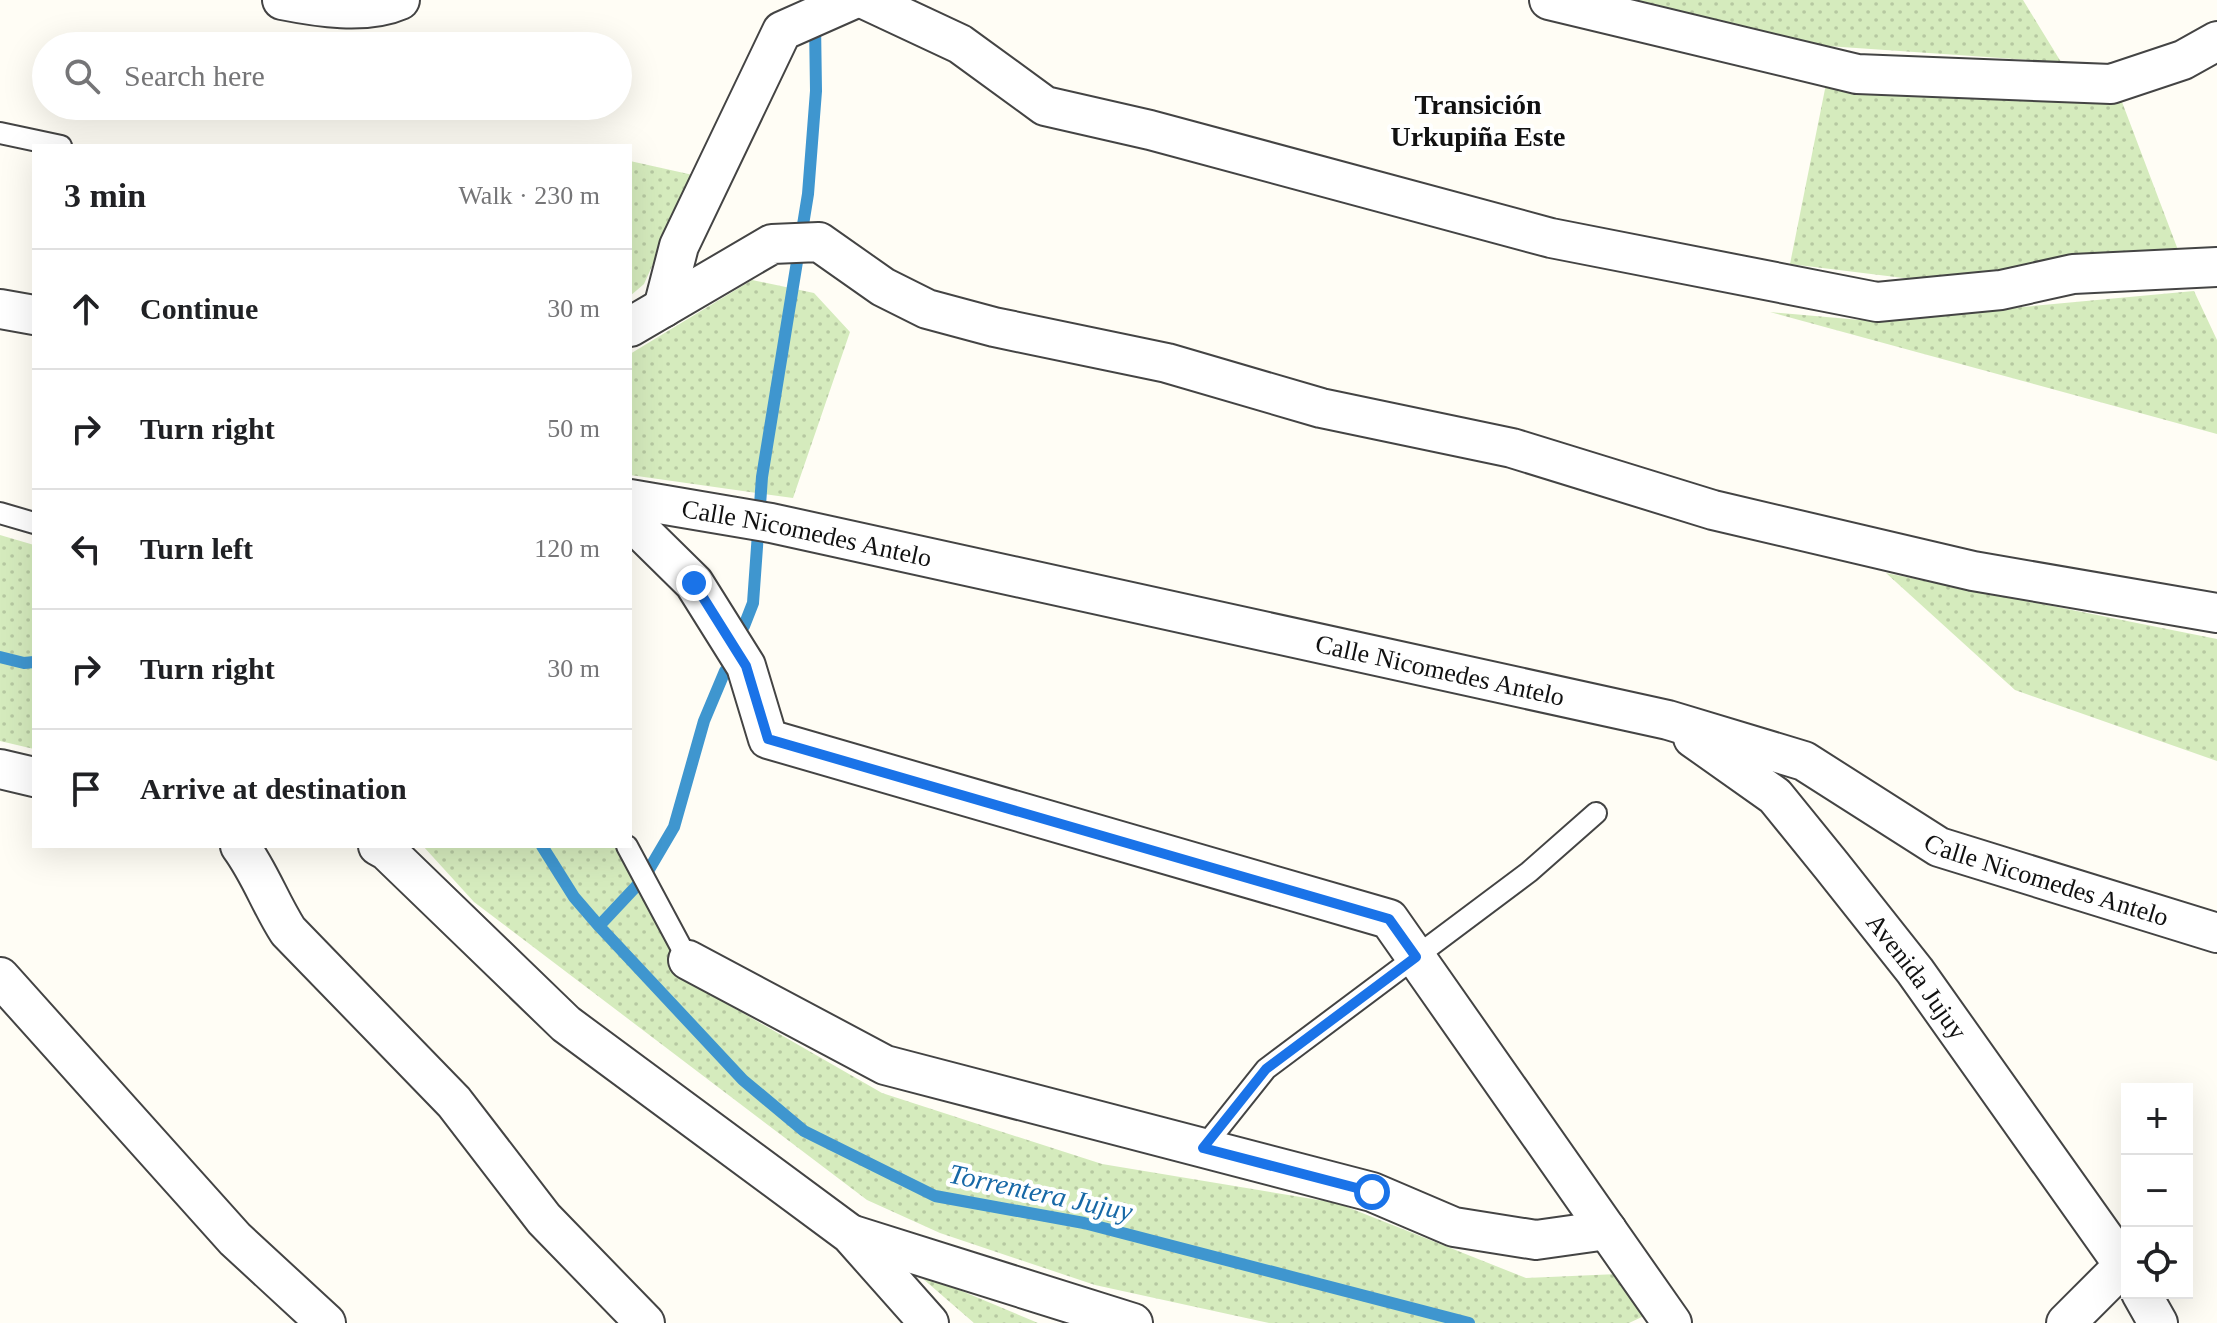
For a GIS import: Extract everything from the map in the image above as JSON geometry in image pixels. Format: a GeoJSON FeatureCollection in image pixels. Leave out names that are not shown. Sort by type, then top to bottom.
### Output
{"type":"FeatureCollection","features":[{"type":"Feature","properties":{"kind":"street"},"geometry":{"type":"LineString","coordinates":[[282,0],[319,7],[389,5],[400,0]]}},
{"type":"Feature","properties":{"kind":"street"},"geometry":{"type":"LineString","coordinates":[[663,308],[679,246],[782,31],[852,0]]}},
{"type":"Feature","properties":{"kind":"street"},"geometry":{"type":"LineString","coordinates":[[866,0],[960,44],[1045,106],[1150,130],[1551,238],[1877,302],[2001,290],[2073,274],[2217,267]]}},
{"type":"Feature","properties":{"kind":"street"},"geometry":{"type":"LineString","coordinates":[[1549,0],[1857,74],[2111,84],[2183,60],[2217,41]]}},
{"type":"Feature","properties":{"kind":"street"},"geometry":{"type":"LineString","coordinates":[[632,326],[772,244],[819,242],[851,267],[927,309],[994,327],[1167,363],[1321,408],[1512,448],[1759,521],[1973,571],[2217,613]]}},
{"type":"Feature","properties":{"kind":"street"},"geometry":{"type":"LineString","coordinates":[[0,309],[32,315]]}},
{"type":"Feature","properties":{"kind":"street","name":"Calle Nicomedes Antelo"},"geometry":{"type":"LineString","coordinates":[[632,499],[802,530],[1668,720],[1804,761],[1939,847],[2217,933]]}},
{"type":"Feature","properties":{"kind":"street"},"geometry":{"type":"LineString","coordinates":[[632,522],[694,583],[746,666],[768,739],[1389,919],[1672,1323]]}},
{"type":"Feature","properties":{"kind":"street","name":"Avenida Jujuy"},"geometry":{"type":"LineString","coordinates":[[1668,720],[1775,796],[1915,971],[2121,1262]]}},
{"type":"Feature","properties":{"kind":"street"},"geometry":{"type":"LineString","coordinates":[[0,769],[32,777]]}},
{"type":"Feature","properties":{"kind":"street"},"geometry":{"type":"LineString","coordinates":[[241,848],[257,869],[271,904],[288,931],[454,1102],[544,1219],[645,1323]]}},
{"type":"Feature","properties":{"kind":"street"},"geometry":{"type":"LineString","coordinates":[[382,848],[566,1024],[850,1234],[929,1323]]}},
{"type":"Feature","properties":{"kind":"street"},"geometry":{"type":"LineString","coordinates":[[688,960],[885,1065],[1372,1192],[1454,1227],[1536,1240],[1607,1230]]}},
{"type":"Feature","properties":{"kind":"street"},"geometry":{"type":"LineString","coordinates":[[0,977],[235,1239],[326,1323]]}},
{"type":"Feature","properties":{"kind":"street"},"geometry":{"type":"LineString","coordinates":[[850,1234],[1133,1323]]}},
{"type":"Feature","properties":{"kind":"street"},"geometry":{"type":"LineString","coordinates":[[2066,1323],[2121,1283]]}},
{"type":"Feature","properties":{"kind":"street","name":"Avenida Jujuy"},"geometry":{"type":"LineString","coordinates":[[2144,1299],[2158,1323]]}},
{"type":"Feature","properties":{"kind":"lane"},"geometry":{"type":"LineString","coordinates":[[0,133],[52,144]]}},
{"type":"Feature","properties":{"kind":"lane"},"geometry":{"type":"LineString","coordinates":[[0,513],[32,522]]}},
{"type":"Feature","properties":{"kind":"lane"},"geometry":{"type":"LineString","coordinates":[[1203,1148],[1266,1069],[1529,872],[1596,813]]}},
{"type":"Feature","properties":{"kind":"lane"},"geometry":{"type":"LineString","coordinates":[[628,848],[688,960]]}},
{"type":"Feature","properties":{"kind":"green space"},"geometry":{"type":"Polygon","coordinates":[[[1627,0],[2023,0],[2061,62],[1798,44],[1627,0]]]}},
{"type":"Feature","properties":{"kind":"green space"},"geometry":{"type":"Polygon","coordinates":[[[1826,84],[1863,92],[2122,102],[2178,250],[1928,281],[1790,264],[1826,84]]]}},
{"type":"Feature","properties":{"kind":"green space"},"geometry":{"type":"Polygon","coordinates":[[[632,161],[693,175],[644,284],[632,294],[632,161]]]}},
{"type":"Feature","properties":{"kind":"green space"},"geometry":{"type":"Polygon","coordinates":[[[752,280],[814,293],[850,332],[793,498],[632,475],[632,353],[752,280]]]}},
{"type":"Feature","properties":{"kind":"green space"},"geometry":{"type":"Polygon","coordinates":[[[2194,291],[2217,340],[2217,434],[1770,312],[1872,321],[2194,291]]]}},
{"type":"Feature","properties":{"kind":"green space"},"geometry":{"type":"Polygon","coordinates":[[[0,535],[32,544],[32,749],[0,741],[0,535]]]}},
{"type":"Feature","properties":{"kind":"green space"},"geometry":{"type":"Polygon","coordinates":[[[1886,573],[2217,639],[2217,761],[2015,690],[1886,573]]]}},
{"type":"Feature","properties":{"kind":"green space"},"geometry":{"type":"Polygon","coordinates":[[[425,848],[615,848],[687,981],[882,1093],[1102,1164],[1337,1203],[1526,1278],[1618,1274],[1646,1315],[1629,1323],[1269,1323],[1095,1285],[940,1233],[867,1200],[474,902],[425,848]]]}},
{"type":"Feature","properties":{"kind":"green space"},"geometry":{"type":"Polygon","coordinates":[[[914,1271],[1038,1323],[974,1323],[914,1271]]]}},
{"type":"Feature","properties":{"kind":"waterway"},"geometry":{"type":"LineString","coordinates":[[744,626],[753,603],[762,477],[808,194],[816,91],[815,23]]}},
{"type":"Feature","properties":{"kind":"waterway","name":"Torrentera Jujuy"},"geometry":{"type":"LineString","coordinates":[[0,657],[32,662]]}},
{"type":"Feature","properties":{"kind":"waterway"},"geometry":{"type":"LineString","coordinates":[[599,926],[644,878],[674,827],[704,721],[725,671]]}},
{"type":"Feature","properties":{"kind":"waterway","name":"Torrentera Jujuy"},"geometry":{"type":"LineString","coordinates":[[543,848],[574,897],[599,926],[743,1080],[804,1131],[935,1196],[1084,1223],[1469,1323]]}},
{"type":"Feature","properties":{"kind":"district","name":"Transición Urkupiña Este"},"geometry":{"type":"Point","coordinates":[1478,120]}},
{"type":"Feature","properties":{"kind":"route"},"geometry":{"type":"LineString","coordinates":[[694,583],[746,666],[768,739],[1389,919],[1416,957],[1266,1069],[1203,1148],[1372,1192]]}}]}
